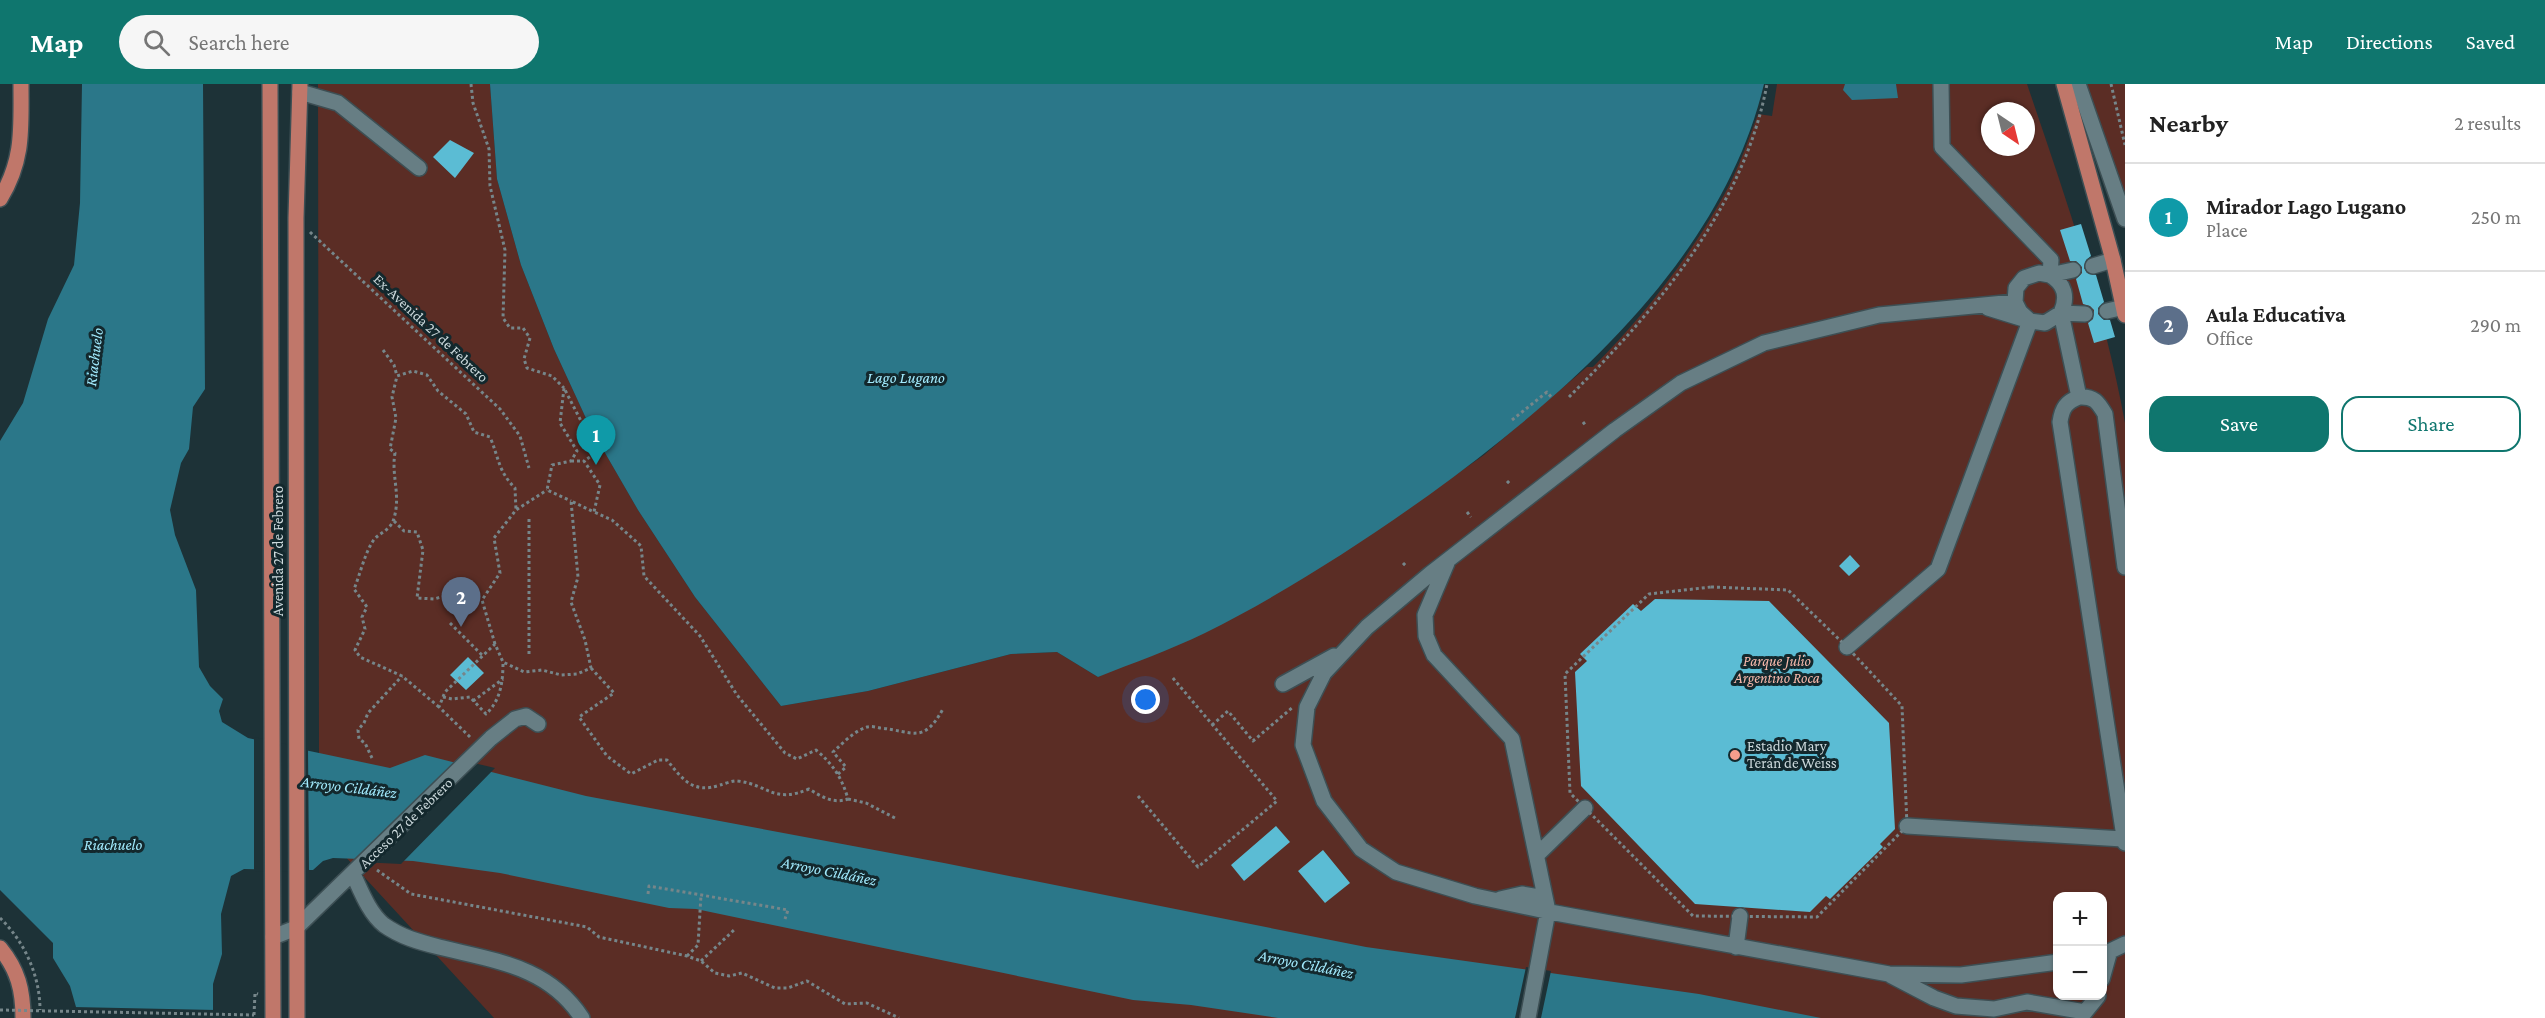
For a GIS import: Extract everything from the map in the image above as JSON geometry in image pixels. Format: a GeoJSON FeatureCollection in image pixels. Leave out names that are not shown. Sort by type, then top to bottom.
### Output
{"type":"FeatureCollection","features":[{"type":"Feature","properties":{"kind":"main road"},"geometry":{"type":"LineString","coordinates":[[0,199],[12,179],[18,158],[21,137],[21,84]]}},
{"type":"Feature","properties":{"kind":"main road","name":"Avenida 27 de Febrero"},"geometry":{"type":"LineString","coordinates":[[270,84],[273,1018]]}},
{"type":"Feature","properties":{"kind":"main road"},"geometry":{"type":"LineString","coordinates":[[2064,84],[2113,260],[2124,311]]}},
{"type":"Feature","properties":{"kind":"main road","name":"Avenida 27 de Febrero"},"geometry":{"type":"LineString","coordinates":[[297,1018],[295,876],[296,218],[300,88]]}},
{"type":"Feature","properties":{"kind":"main road"},"geometry":{"type":"LineString","coordinates":[[0,948],[9,958],[21,983],[23,1018]]}},
{"type":"Feature","properties":{"kind":"lane"},"geometry":{"type":"LineString","coordinates":[[1941,84],[1942,147],[2051,260],[2050,274],[2064,288],[2065,303],[2061,313],[2079,397]]}},
{"type":"Feature","properties":{"kind":"lane"},"geometry":{"type":"LineString","coordinates":[[2078,84],[2125,219]]}},
{"type":"Feature","properties":{"kind":"lane"},"geometry":{"type":"LineString","coordinates":[[300,88],[338,103],[419,168]]}},
{"type":"Feature","properties":{"kind":"lane"},"geometry":{"type":"LineString","coordinates":[[2093,266],[2113,260]]}},
{"type":"Feature","properties":{"kind":"lane"},"geometry":{"type":"LineString","coordinates":[[2030,321],[2020,312],[2016,295],[2024,279],[2039,273],[2050,274],[2073,270]]}},
{"type":"Feature","properties":{"kind":"lane"},"geometry":{"type":"LineString","coordinates":[[2016,295],[1986,305],[1879,315],[1764,343],[1681,383],[1615,430],[1448,560],[1367,627],[1324,673],[1307,707],[1303,745],[1324,801],[1361,849],[1396,872],[1494,900],[1546,905],[1736,947],[1889,974],[1961,975],[2053,963]]}},
{"type":"Feature","properties":{"kind":"lane"},"geometry":{"type":"LineString","coordinates":[[1986,305],[2030,321],[2045,323],[2061,313],[2085,314]]}},
{"type":"Feature","properties":{"kind":"lane"},"geometry":{"type":"LineString","coordinates":[[2107,311],[2124,311]]}},
{"type":"Feature","properties":{"kind":"lane"},"geometry":{"type":"LineString","coordinates":[[1847,648],[1938,569],[2030,321]]}},
{"type":"Feature","properties":{"kind":"lane"},"geometry":{"type":"LineString","coordinates":[[1907,826],[2124,841],[2060,422],[2061,411],[2068,401],[2079,397],[2089,396],[2098,402],[2105,414],[2125,567]]}},
{"type":"Feature","properties":{"kind":"lane"},"geometry":{"type":"LineString","coordinates":[[1448,560],[1425,615],[1426,636],[1434,656],[1512,739],[1546,905],[1528,1018]]}},
{"type":"Feature","properties":{"kind":"lane"},"geometry":{"type":"LineString","coordinates":[[1284,684],[1347,648]]}},
{"type":"Feature","properties":{"kind":"lane","name":"Acceso 27 de Febrero"},"geometry":{"type":"LineString","coordinates":[[273,937],[296,928],[515,719],[525,716],[538,724]]}},
{"type":"Feature","properties":{"kind":"lane"},"geometry":{"type":"LineString","coordinates":[[1537,855],[1585,808]]}},
{"type":"Feature","properties":{"kind":"lane"},"geometry":{"type":"LineString","coordinates":[[353,874],[369,906],[383,924],[407,938],[511,965],[543,978],[570,999],[582,1018]]}},
{"type":"Feature","properties":{"kind":"lane"},"geometry":{"type":"LineString","coordinates":[[1736,947],[1740,916]]}},
{"type":"Feature","properties":{"kind":"lane"},"geometry":{"type":"LineString","coordinates":[[2107,954],[2125,944]]}},
{"type":"Feature","properties":{"kind":"lane"},"geometry":{"type":"LineString","coordinates":[[1889,974],[1934,998],[1956,1006],[1994,1009],[2027,1002],[2085,1012],[2095,1000]]}},
{"type":"Feature","properties":{"kind":"path"},"geometry":{"type":"LineString","coordinates":[[471,84],[473,103],[489,149],[490,186],[505,250],[502,318],[510,328],[523,328],[530,338],[524,359],[527,368],[552,376],[564,388],[597,452],[584,461],[552,465],[547,490],[516,510],[494,538],[500,573],[482,600]]}},
{"type":"Feature","properties":{"kind":"path"},"geometry":{"type":"LineString","coordinates":[[1569,397],[1637,324],[1708,231],[1727,199],[1746,156],[1763,108],[1767,84]]}},
{"type":"Feature","properties":{"kind":"path"},"geometry":{"type":"LineString","coordinates":[[2110,84],[2125,145]]}},
{"type":"Feature","properties":{"kind":"path","name":"Ex-Avenida 27 de Febrero"},"geometry":{"type":"LineString","coordinates":[[296,218],[500,409],[520,436],[529,468]]}},
{"type":"Feature","properties":{"kind":"path"},"geometry":{"type":"LineString","coordinates":[[383,350],[394,365],[397,376],[392,397],[396,417],[390,449],[395,453],[393,465],[397,483],[397,505],[394,521],[388,530],[374,540],[354,590],[367,607],[362,617],[365,629],[355,650],[360,657],[402,676],[475,741],[478,752]]}},
{"type":"Feature","properties":{"kind":"path"},"geometry":{"type":"LineString","coordinates":[[397,376],[413,371],[427,375],[438,391],[466,414],[474,432],[490,437],[502,474],[515,488],[516,510]]}},
{"type":"Feature","properties":{"kind":"path"},"geometry":{"type":"LineString","coordinates":[[564,388],[560,423],[577,451],[571,461]]}},
{"type":"Feature","properties":{"kind":"path"},"geometry":{"type":"LineString","coordinates":[[1512,420],[1547,392],[1552,398]]}},
{"type":"Feature","properties":{"kind":"path"},"geometry":{"type":"LineString","coordinates":[[1583,422],[1586,426]]}},
{"type":"Feature","properties":{"kind":"path"},"geometry":{"type":"LineString","coordinates":[[584,461],[600,485],[594,512]]}},
{"type":"Feature","properties":{"kind":"path"},"geometry":{"type":"LineString","coordinates":[[1507,481],[1511,485]]}},
{"type":"Feature","properties":{"kind":"path"},"geometry":{"type":"LineString","coordinates":[[547,490],[612,520],[641,546],[644,576],[700,636],[737,695],[785,753],[797,759],[816,750],[828,759],[838,774],[848,799]]}},
{"type":"Feature","properties":{"kind":"path"},"geometry":{"type":"LineString","coordinates":[[571,501],[578,577],[571,602],[585,640],[591,668],[614,693],[579,717],[607,756],[631,774],[658,760],[667,760],[684,781],[705,790],[736,781],[778,795],[795,795],[809,789],[828,800],[840,802],[848,799],[866,803],[895,818]]}},
{"type":"Feature","properties":{"kind":"path"},"geometry":{"type":"LineString","coordinates":[[1467,512],[1471,517]]}},
{"type":"Feature","properties":{"kind":"path"},"geometry":{"type":"LineString","coordinates":[[529,518],[529,654]]}},
{"type":"Feature","properties":{"kind":"path"},"geometry":{"type":"LineString","coordinates":[[394,521],[404,531],[417,531],[423,550],[417,598],[434,598],[459,592],[482,600]]}},
{"type":"Feature","properties":{"kind":"path"},"geometry":{"type":"LineString","coordinates":[[1403,562],[1407,567]]}},
{"type":"Feature","properties":{"kind":"path"},"geometry":{"type":"LineString","coordinates":[[1712,587],[1788,590],[1902,706],[1907,826],[1816,917],[1694,916],[1585,808],[1570,794],[1565,674],[1649,594],[1712,587]]}},
{"type":"Feature","properties":{"kind":"path"},"geometry":{"type":"LineString","coordinates":[[443,697],[452,699],[470,697],[472,702],[486,714],[503,686],[503,662],[495,644],[482,600]]}},
{"type":"Feature","properties":{"kind":"path"},"geometry":{"type":"LineString","coordinates":[[450,623],[483,656]]}},
{"type":"Feature","properties":{"kind":"path"},"geometry":{"type":"LineString","coordinates":[[439,707],[445,692],[495,644]]}},
{"type":"Feature","properties":{"kind":"path"},"geometry":{"type":"LineString","coordinates":[[503,662],[524,672],[542,670],[561,675],[576,674],[591,668]]}},
{"type":"Feature","properties":{"kind":"path"},"geometry":{"type":"LineString","coordinates":[[372,758],[365,743],[359,739],[357,730],[364,723],[368,713],[402,676]]}},
{"type":"Feature","properties":{"kind":"path"},"geometry":{"type":"LineString","coordinates":[[1138,796],[1198,867],[1277,801],[1172,677]]}},
{"type":"Feature","properties":{"kind":"path"},"geometry":{"type":"LineString","coordinates":[[472,702],[503,679]]}},
{"type":"Feature","properties":{"kind":"path"},"geometry":{"type":"LineString","coordinates":[[1212,725],[1228,711],[1253,741],[1299,702],[1284,684]]}},
{"type":"Feature","properties":{"kind":"path"},"geometry":{"type":"LineString","coordinates":[[838,774],[846,767],[833,752],[853,735],[868,726],[887,728],[901,734],[920,733],[933,726],[943,709]]}},
{"type":"Feature","properties":{"kind":"path"},"geometry":{"type":"LineString","coordinates":[[367,861],[411,894],[586,927],[599,937],[687,956],[701,961],[715,973],[729,976],[742,973],[775,988],[788,988],[807,981],[845,1004],[867,1003],[899,1018]]}},
{"type":"Feature","properties":{"kind":"path"},"geometry":{"type":"LineString","coordinates":[[648,894],[649,886],[788,910],[785,919]]}},
{"type":"Feature","properties":{"kind":"path"},"geometry":{"type":"LineString","coordinates":[[687,956],[698,945],[701,895]]}},
{"type":"Feature","properties":{"kind":"path"},"geometry":{"type":"LineString","coordinates":[[701,961],[734,930]]}},
{"type":"Feature","properties":{"kind":"path"},"geometry":{"type":"LineString","coordinates":[[0,1010],[254,1015]]}},
{"type":"Feature","properties":{"kind":"green space","name":"Parque Julio Argentino Roca"},"geometry":{"type":"Polygon","coordinates":[[[318,84],[490,84],[497,179],[521,265],[554,349],[590,427],[638,510],[695,597],[781,706],[868,691],[1011,654],[1057,652],[1098,677],[1373,533],[1484,455],[1587,367],[1593,367],[1630,328],[1696,241],[1734,176],[1758,114],[1772,116],[1777,84],[2027,84],[2033,102],[1981,102],[1981,156],[2035,156],[2035,108],[2095,294],[2125,423],[2125,1018],[494,1018],[342,853],[319,754],[318,84]]]}},
{"type":"Feature","properties":{"kind":"green space"},"geometry":{"type":"Polygon","coordinates":[[[2085,84],[2125,84],[2125,201],[2085,84]]]}},
{"type":"Feature","properties":{"kind":"water"},"geometry":{"type":"Polygon","coordinates":[[[82,84],[203,84],[205,389],[193,407],[189,449],[181,463],[170,510],[175,535],[196,590],[199,667],[210,686],[223,699],[219,711],[222,722],[248,738],[390,768],[425,755],[586,796],[944,863],[1366,947],[1699,994],[1821,1018],[1278,1018],[1191,1005],[1133,1000],[696,909],[669,908],[500,873],[413,861],[333,858],[323,861],[313,870],[244,869],[231,876],[221,914],[222,954],[213,984],[213,1018],[78,1014],[70,986],[53,958],[53,943],[0,890],[0,441],[23,403],[48,319],[74,265],[80,203],[82,84]]]}},
{"type":"Feature","properties":{"kind":"water","name":"Lago Lugano"},"geometry":{"type":"Polygon","coordinates":[[[490,84],[1764,84],[1743,148],[1714,208],[1676,264],[1633,317],[1585,367],[1482,455],[1429,495],[1347,551],[1263,602],[1205,633],[1098,677],[1057,652],[1011,654],[868,691],[781,706],[695,597],[638,510],[590,427],[554,349],[521,265],[497,179],[490,84]]]}},
{"type":"Feature","properties":{"kind":"water"},"geometry":{"type":"Polygon","coordinates":[[[1845,84],[1896,84],[1898,98],[1852,100],[1843,90],[1845,84]]]}},
{"type":"Feature","properties":{"kind":"pier"},"geometry":{"type":"Polygon","coordinates":[[[254,737],[308,749],[309,872],[254,871],[254,737]]]}},
{"type":"Feature","properties":{"kind":"pier"},"geometry":{"type":"Polygon","coordinates":[[[457,759],[495,768],[401,864],[360,862],[358,859],[457,759]]]}},
{"type":"Feature","properties":{"kind":"pier"},"geometry":{"type":"Polygon","coordinates":[[[1526,967],[1551,971],[1541,1018],[1515,1018],[1526,967]]]}},
{"type":"Feature","properties":{"kind":"pier"},"geometry":{"type":"Polygon","coordinates":[[[73,1007],[216,1010],[216,1018],[74,1018],[73,1007]]]}},
{"type":"Feature","properties":{"kind":"building"},"geometry":{"type":"Polygon","coordinates":[[[450,140],[474,153],[455,178],[433,157],[450,140]]]}},
{"type":"Feature","properties":{"kind":"building"},"geometry":{"type":"Polygon","coordinates":[[[2081,224],[2091,256],[2086,260],[2084,268],[2087,273],[2096,275],[2104,302],[2098,308],[2098,314],[2104,320],[2110,320],[2115,337],[2094,343],[2088,323],[2093,319],[2094,310],[2083,304],[2076,279],[2082,273],[2082,267],[2076,261],[2070,261],[2060,230],[2081,224]]]}},
{"type":"Feature","properties":{"kind":"building"},"geometry":{"type":"Polygon","coordinates":[[[1850,555],[1860,566],[1849,576],[1839,566],[1850,555]]]}},
{"type":"Feature","properties":{"kind":"building","name":"Estadio Mary Terán de Weiss"},"geometry":{"type":"Polygon","coordinates":[[[1655,599],[1769,601],[1889,723],[1895,829],[1880,844],[1883,847],[1830,899],[1826,896],[1810,912],[1695,904],[1581,786],[1575,672],[1587,661],[1580,654],[1633,604],[1641,611],[1655,599]]]}},
{"type":"Feature","properties":{"kind":"building"},"geometry":{"type":"Polygon","coordinates":[[[468,657],[484,673],[466,690],[450,675],[468,657]]]}},
{"type":"Feature","properties":{"kind":"building"},"geometry":{"type":"Polygon","coordinates":[[[1276,826],[1290,842],[1244,881],[1231,865],[1276,826]]]}},
{"type":"Feature","properties":{"kind":"building"},"geometry":{"type":"Polygon","coordinates":[[[1323,850],[1350,883],[1325,903],[1298,871],[1323,850]]]}},
{"type":"Feature","properties":{"kind":"place","name":"Mirador Lago Lugano"},"geometry":{"type":"Point","coordinates":[596,465]}},
{"type":"Feature","properties":{"kind":"place","name":"Aula Educativa"},"geometry":{"type":"Point","coordinates":[461,627]}},
{"type":"Feature","properties":{"kind":"place","name":"Estadio Mary Terán de Weiss"},"geometry":{"type":"Point","coordinates":[1735,755]}},
{"type":"Feature","properties":{"kind":"water label","name":"Riachuelo"},"geometry":{"type":"Point","coordinates":[94,357]}},
{"type":"Feature","properties":{"kind":"water label","name":"Arroyo Cildáñez"},"geometry":{"type":"Point","coordinates":[349,787]}},
{"type":"Feature","properties":{"kind":"water label","name":"Riachuelo"},"geometry":{"type":"Point","coordinates":[113,844]}},
{"type":"Feature","properties":{"kind":"water label","name":"Arroyo Cildáñez"},"geometry":{"type":"Point","coordinates":[829,871]}},
{"type":"Feature","properties":{"kind":"water label","name":"Arroyo Cildáñez"},"geometry":{"type":"Point","coordinates":[1306,964]}}]}
